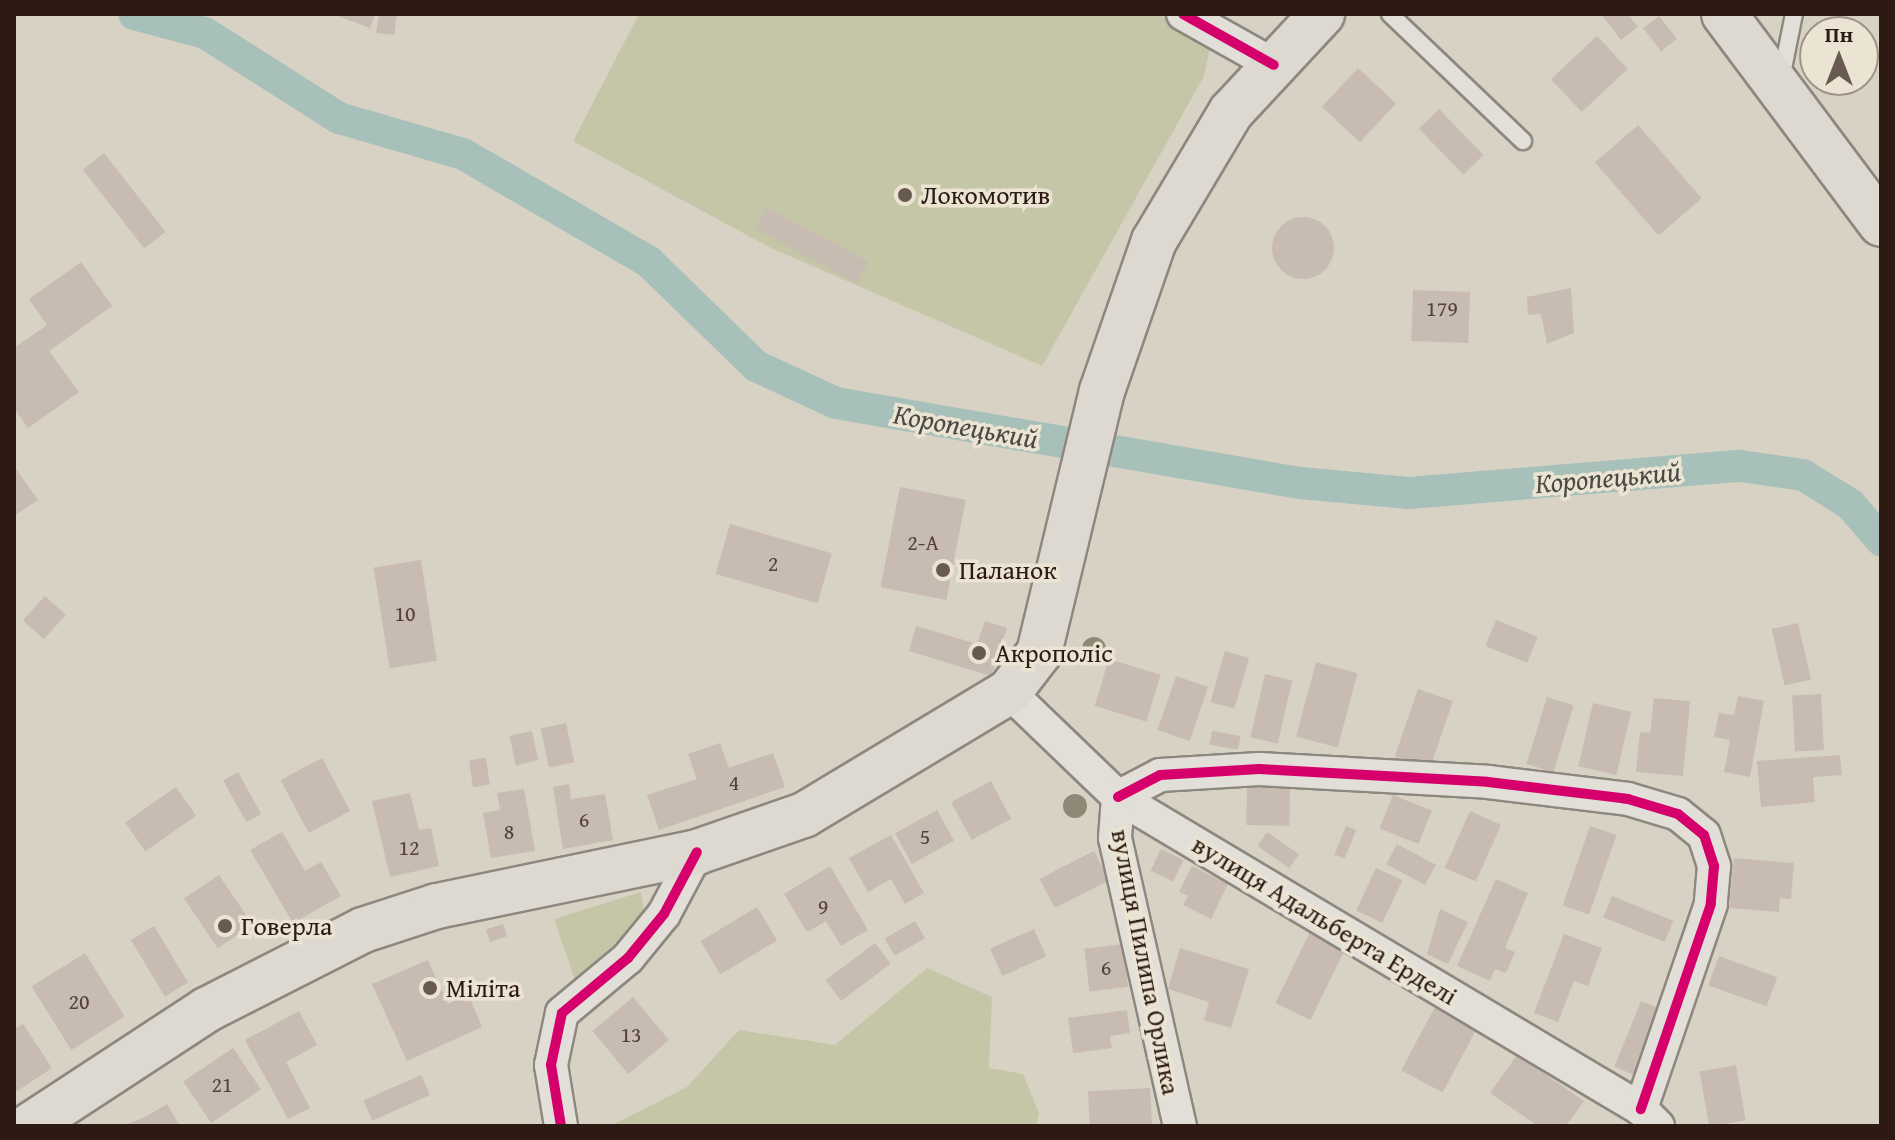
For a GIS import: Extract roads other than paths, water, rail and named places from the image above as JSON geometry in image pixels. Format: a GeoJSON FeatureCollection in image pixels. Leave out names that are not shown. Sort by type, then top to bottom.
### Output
{"type":"FeatureCollection","features":[{"type":"Feature","properties":{"kind":"highway"},"geometry":{"type":"LineString","coordinates":[[29,1126],[206,1010],[363,930],[437,906],[697,852],[840,798],[1009,692],[1039,653],[1081,490],[1102,391],[1173,202],[1231,112],[1322,14]]}},
{"type":"Feature","properties":{"kind":"highway"},"geometry":{"type":"LineString","coordinates":[[1724,14],[1778,94],[1881,224]]}},
{"type":"Feature","properties":{"kind":"street"},"geometry":{"type":"LineString","coordinates":[[1183,14],[1274,65]]}},
{"type":"Feature","properties":{"kind":"street","name":"вулиця Адальберта Ерделі"},"geometry":{"type":"LineString","coordinates":[[1009,692],[1118,797],[1649,1118]]}},
{"type":"Feature","properties":{"kind":"street"},"geometry":{"type":"LineString","coordinates":[[1118,797],[1160,775],[1259,769],[1488,782],[1628,799],[1678,814],[1704,835],[1714,866],[1711,904],[1649,1118]]}},
{"type":"Feature","properties":{"kind":"street","name":"вулиця Пилипа Орлика"},"geometry":{"type":"LineString","coordinates":[[1118,797],[1115,838],[1180,1126]]}},
{"type":"Feature","properties":{"kind":"street"},"geometry":{"type":"LineString","coordinates":[[561,1126],[551,1065],[562,1013],[628,958],[664,914],[697,852]]}},
{"type":"Feature","properties":{"kind":"lane"},"geometry":{"type":"LineString","coordinates":[[1390,14],[1523,141]]}},
{"type":"Feature","properties":{"kind":"lane"},"geometry":{"type":"LineString","coordinates":[[1778,94],[1794,14]]}},
{"type":"Feature","properties":{"kind":"waterway","name":"Коропецький"},"geometry":{"type":"LineString","coordinates":[[134,14],[205,33],[339,118],[463,154],[649,262],[756,366],[836,403],[1301,483],[1409,493],[1740,466],[1803,475],[1850,504],[1881,540]]}},
{"type":"Feature","properties":{"kind":"place","name":"Локомотив"},"geometry":{"type":"Point","coordinates":[905,195]}},
{"type":"Feature","properties":{"kind":"place","name":"Паланок"},"geometry":{"type":"Point","coordinates":[943,570]}},
{"type":"Feature","properties":{"kind":"place","name":"Акрополіс"},"geometry":{"type":"Point","coordinates":[979,653]}},
{"type":"Feature","properties":{"kind":"place","name":"Говерла"},"geometry":{"type":"Point","coordinates":[225,926]}},
{"type":"Feature","properties":{"kind":"place","name":"Міліта"},"geometry":{"type":"Point","coordinates":[430,988]}}]}
